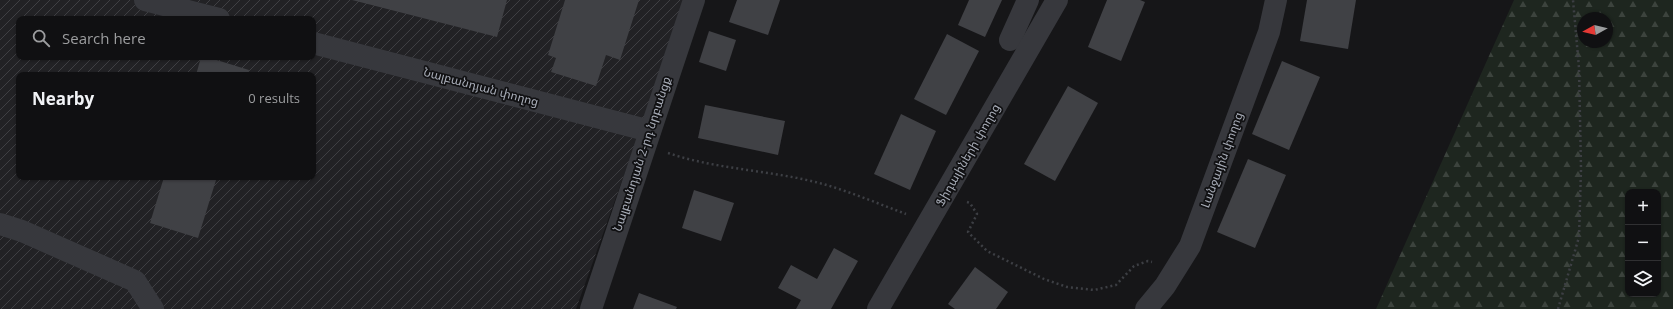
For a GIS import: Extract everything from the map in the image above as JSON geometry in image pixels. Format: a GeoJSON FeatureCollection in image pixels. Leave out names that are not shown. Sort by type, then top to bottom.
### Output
{"type":"FeatureCollection","features":[{"type":"Feature","properties":{"kind":"street"},"geometry":{"type":"LineString","coordinates":[[145,0],[206,16]]}},
{"type":"Feature","properties":{"kind":"street","name":"Նալբանդյան 2-րդ նրբանցք"},"geometry":{"type":"LineString","coordinates":[[591,309],[694,0]]}},
{"type":"Feature","properties":{"kind":"street"},"geometry":{"type":"LineString","coordinates":[[1010,40],[1028,0]]}},
{"type":"Feature","properties":{"kind":"street","name":"Ֆիդայիների փողոց"},"geometry":{"type":"LineString","coordinates":[[878,309],[1058,0]]}},
{"type":"Feature","properties":{"kind":"street","name":"Լանջային փողոց"},"geometry":{"type":"LineString","coordinates":[[1146,309],[1165,286],[1190,246],[1269,32],[1276,0]]}},
{"type":"Feature","properties":{"kind":"street","name":"Նալբանդյան փողոց"},"geometry":{"type":"LineString","coordinates":[[316,44],[647,138]]}},
{"type":"Feature","properties":{"kind":"street"},"geometry":{"type":"LineString","coordinates":[[0,224],[22,231],[135,281],[153,309]]}},
{"type":"Feature","properties":{"kind":"path"},"geometry":{"type":"LineString","coordinates":[[1558,309],[1579,238],[1581,169],[1579,68],[1573,0]]}},
{"type":"Feature","properties":{"kind":"path"},"geometry":{"type":"LineString","coordinates":[[647,138],[692,161],[741,168],[823,184],[928,222]]}},
{"type":"Feature","properties":{"kind":"path"},"geometry":{"type":"LineString","coordinates":[[947,192],[970,203],[977,214],[968,232],[987,251],[1044,279],[1067,287],[1094,290],[1116,285],[1134,266],[1148,261],[1178,267]]}},
{"type":"Feature","properties":{"kind":"shaded area"},"geometry":{"type":"Polygon","coordinates":[[[0,0],[684,0],[647,111],[576,309],[0,309],[0,0]]]}},
{"type":"Feature","properties":{"kind":"green space"},"geometry":{"type":"Polygon","coordinates":[[[1514,0],[1673,0],[1673,309],[1376,309],[1514,0]]]}},
{"type":"Feature","properties":{"kind":"building"},"geometry":{"type":"Polygon","coordinates":[[[352,0],[507,0],[497,37],[352,0]]]}},
{"type":"Feature","properties":{"kind":"building"},"geometry":{"type":"Polygon","coordinates":[[[565,0],[639,0],[620,60],[606,55],[596,86],[551,72],[556,58],[548,55],[565,0]]]}},
{"type":"Feature","properties":{"kind":"building"},"geometry":{"type":"Polygon","coordinates":[[[737,0],[780,0],[768,35],[729,22],[737,0]]]}},
{"type":"Feature","properties":{"kind":"building"},"geometry":{"type":"Polygon","coordinates":[[[969,0],[1002,0],[985,37],[958,25],[969,0]]]}},
{"type":"Feature","properties":{"kind":"building"},"geometry":{"type":"Polygon","coordinates":[[[1107,0],[1140,0],[1145,2],[1121,61],[1088,47],[1107,0]]]}},
{"type":"Feature","properties":{"kind":"building"},"geometry":{"type":"Polygon","coordinates":[[[1307,0],[1356,0],[1348,49],[1300,41],[1307,0]]]}},
{"type":"Feature","properties":{"kind":"building"},"geometry":{"type":"Polygon","coordinates":[[[709,31],[736,40],[726,71],[699,62],[709,31]]]}},
{"type":"Feature","properties":{"kind":"building"},"geometry":{"type":"Polygon","coordinates":[[[947,34],[979,51],[946,115],[914,99],[947,34]]]}},
{"type":"Feature","properties":{"kind":"building"},"geometry":{"type":"Polygon","coordinates":[[[200,60],[217,60],[249,70],[249,72],[197,72],[200,60]]]}},
{"type":"Feature","properties":{"kind":"building"},"geometry":{"type":"Polygon","coordinates":[[[1282,61],[1320,77],[1289,150],[1252,134],[1282,61]]]}},
{"type":"Feature","properties":{"kind":"building"},"geometry":{"type":"Polygon","coordinates":[[[1068,86],[1098,103],[1055,181],[1024,164],[1068,86]]]}},
{"type":"Feature","properties":{"kind":"building"},"geometry":{"type":"Polygon","coordinates":[[[705,105],[785,121],[778,155],[698,138],[705,105]]]}},
{"type":"Feature","properties":{"kind":"building"},"geometry":{"type":"Polygon","coordinates":[[[901,114],[936,131],[910,190],[874,174],[901,114]]]}},
{"type":"Feature","properties":{"kind":"building"},"geometry":{"type":"Polygon","coordinates":[[[1248,159],[1286,175],[1255,248],[1217,232],[1248,159]]]}},
{"type":"Feature","properties":{"kind":"building"},"geometry":{"type":"Polygon","coordinates":[[[163,180],[216,180],[198,238],[150,223],[163,180]]]}},
{"type":"Feature","properties":{"kind":"building"},"geometry":{"type":"Polygon","coordinates":[[[694,190],[734,203],[721,241],[682,228],[694,190]]]}},
{"type":"Feature","properties":{"kind":"building"},"geometry":{"type":"Polygon","coordinates":[[[834,248],[858,261],[831,309],[796,309],[801,300],[778,288],[791,265],[817,279],[834,248]]]}},
{"type":"Feature","properties":{"kind":"building"},"geometry":{"type":"Polygon","coordinates":[[[975,267],[1008,292],[996,309],[955,309],[948,304],[975,267]]]}},
{"type":"Feature","properties":{"kind":"building"},"geometry":{"type":"Polygon","coordinates":[[[639,293],[677,307],[676,309],[633,309],[639,293]]]}}]}
